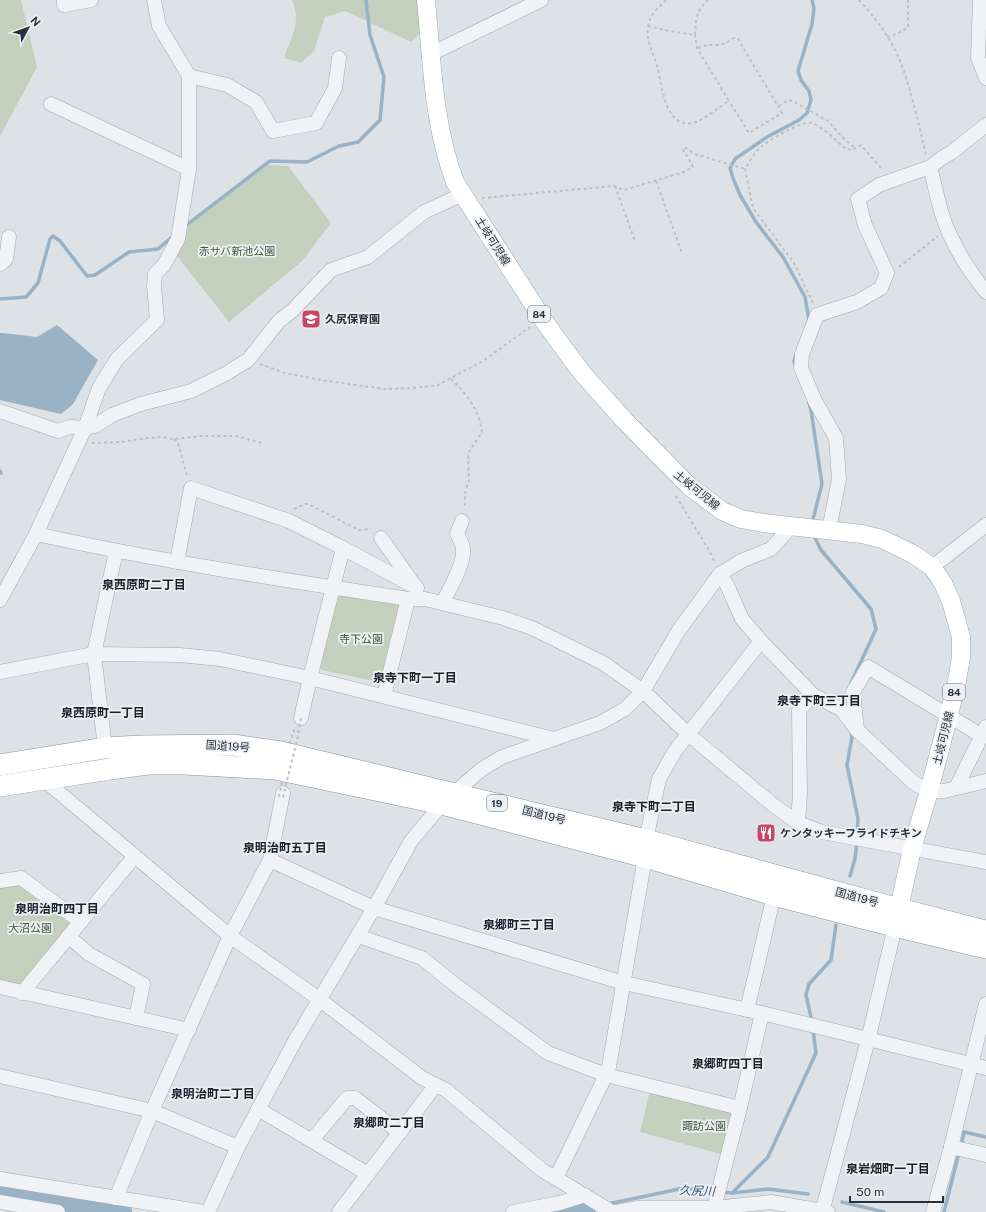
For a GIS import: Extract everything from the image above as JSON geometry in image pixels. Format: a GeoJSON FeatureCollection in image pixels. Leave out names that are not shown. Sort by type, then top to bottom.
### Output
{"type":"FeatureCollection","features":[{"type":"Feature","properties":{"kind":"highway","name":"国道19号"},"geometry":{"type":"LineString","coordinates":[[0,765],[105,748],[184,744],[233,745],[307,758],[448,799],[646,848],[897,918],[986,948]]}},
{"type":"Feature","properties":{"kind":"highway","name":"国道19号"},"geometry":{"type":"LineString","coordinates":[[0,786],[148,764],[184,764],[275,769],[448,799]]}},
{"type":"Feature","properties":{"kind":"highway","name":"国道19号"},"geometry":{"type":"LineString","coordinates":[[646,848],[774,895],[897,918],[986,931]]}},
{"type":"Feature","properties":{"kind":"main road","name":"土岐可児線"},"geometry":{"type":"LineString","coordinates":[[426,0],[435,98],[440,132],[455,182],[542,318],[583,374],[624,420],[689,486],[722,511],[741,519],[862,534],[882,539],[913,554],[932,568],[943,583],[951,601],[961,637],[961,657],[949,715],[912,849],[897,918]]}},
{"type":"Feature","properties":{"kind":"street"},"geometry":{"type":"LineString","coordinates":[[64,0],[64,5],[92,0]]}},
{"type":"Feature","properties":{"kind":"street"},"geometry":{"type":"LineString","coordinates":[[0,600],[36,534],[82,434],[99,388],[117,359],[158,320],[154,286],[155,274],[164,265],[178,239],[189,169],[189,76],[159,26],[154,0]]}},
{"type":"Feature","properties":{"kind":"street"},"geometry":{"type":"LineString","coordinates":[[431,54],[541,0]]}},
{"type":"Feature","properties":{"kind":"street"},"geometry":{"type":"LineString","coordinates":[[980,0],[978,58],[986,78]]}},
{"type":"Feature","properties":{"kind":"street"},"geometry":{"type":"LineString","coordinates":[[189,76],[227,86],[256,102],[273,131],[316,123],[335,88],[338,58]]}},
{"type":"Feature","properties":{"kind":"street"},"geometry":{"type":"LineString","coordinates":[[51,104],[189,169]]}},
{"type":"Feature","properties":{"kind":"street"},"geometry":{"type":"LineString","coordinates":[[826,530],[839,479],[836,438],[815,401],[801,368],[802,354],[817,315],[857,302],[881,288],[887,273],[865,224],[858,199],[879,185],[930,167],[986,125]]}},
{"type":"Feature","properties":{"kind":"street"},"geometry":{"type":"LineString","coordinates":[[930,167],[948,231],[954,243],[986,292]]}},
{"type":"Feature","properties":{"kind":"street"},"geometry":{"type":"LineString","coordinates":[[82,434],[112,415],[141,404],[191,391],[227,373],[248,360],[279,321],[293,310],[331,270],[368,257],[424,212],[466,197]]}},
{"type":"Feature","properties":{"kind":"street"},"geometry":{"type":"LineString","coordinates":[[0,264],[6,258],[9,237]]}},
{"type":"Feature","properties":{"kind":"street"},"geometry":{"type":"LineString","coordinates":[[0,411],[58,431],[70,427],[82,434]]}},
{"type":"Feature","properties":{"kind":"street"},"geometry":{"type":"LineString","coordinates":[[177,562],[191,488],[289,521],[343,548],[416,595],[442,604],[503,618],[532,628],[603,663],[643,691],[688,734],[772,804],[798,823],[822,832],[849,838],[986,862]]}},
{"type":"Feature","properties":{"kind":"street"},"geometry":{"type":"LineString","coordinates":[[442,604],[460,567],[463,549],[457,534],[462,521]]}},
{"type":"Feature","properties":{"kind":"street"},"geometry":{"type":"LineString","coordinates":[[932,568],[986,525]]}},
{"type":"Feature","properties":{"kind":"street"},"geometry":{"type":"LineString","coordinates":[[208,1212],[238,1147],[258,1109],[319,999],[374,908],[410,841],[448,799],[482,769],[502,757],[600,723],[625,709],[643,691],[679,630],[720,574],[741,561],[771,549],[796,527]]}},
{"type":"Feature","properties":{"kind":"street"},"geometry":{"type":"LineString","coordinates":[[36,534],[116,551],[333,588],[416,595]]}},
{"type":"Feature","properties":{"kind":"street"},"geometry":{"type":"LineString","coordinates":[[381,538],[416,595],[384,696]]}},
{"type":"Feature","properties":{"kind":"street"},"geometry":{"type":"LineString","coordinates":[[301,718],[343,548]]}},
{"type":"Feature","properties":{"kind":"street"},"geometry":{"type":"LineString","coordinates":[[105,748],[94,654],[116,551]]}},
{"type":"Feature","properties":{"kind":"street"},"geometry":{"type":"LineString","coordinates":[[720,574],[727,585],[742,619],[761,641],[813,695],[842,709],[857,730],[914,783],[929,791],[944,792],[986,781]]}},
{"type":"Feature","properties":{"kind":"street"},"geometry":{"type":"LineString","coordinates":[[556,1178],[606,1075],[624,983],[659,779],[675,751],[761,641]]}},
{"type":"Feature","properties":{"kind":"street"},"geometry":{"type":"LineString","coordinates":[[0,672],[94,654],[180,655],[220,659],[310,678],[554,739]]}},
{"type":"Feature","properties":{"kind":"street"},"geometry":{"type":"LineString","coordinates":[[857,730],[853,692],[868,667],[949,715],[984,731],[956,788]]}},
{"type":"Feature","properties":{"kind":"street"},"geometry":{"type":"LineString","coordinates":[[798,823],[800,793],[799,710],[813,695]]}},
{"type":"Feature","properties":{"kind":"street"},"geometry":{"type":"LineString","coordinates":[[42,779],[230,936],[319,999],[422,1078],[435,1086],[446,1090],[542,1170],[612,1212]]}},
{"type":"Feature","properties":{"kind":"street"},"geometry":{"type":"LineString","coordinates":[[116,1198],[152,1111],[230,936],[270,860],[282,788]]}},
{"type":"Feature","properties":{"kind":"street"},"geometry":{"type":"LineString","coordinates":[[22,993],[134,857]]}},
{"type":"Feature","properties":{"kind":"street"},"geometry":{"type":"LineString","coordinates":[[270,860],[374,908],[624,983],[816,1026],[986,1068]]}},
{"type":"Feature","properties":{"kind":"street"},"geometry":{"type":"LineString","coordinates":[[0,881],[21,878],[81,922]]}},
{"type":"Feature","properties":{"kind":"street"},"geometry":{"type":"LineString","coordinates":[[747,1010],[774,895]]}},
{"type":"Feature","properties":{"kind":"street"},"geometry":{"type":"LineString","coordinates":[[616,1212],[639,1208],[714,1208],[771,1202],[824,1212],[868,1040],[897,918]]}},
{"type":"Feature","properties":{"kind":"street"},"geometry":{"type":"LineString","coordinates":[[68,936],[89,954],[144,984],[136,1018]]}},
{"type":"Feature","properties":{"kind":"street"},"geometry":{"type":"LineString","coordinates":[[358,936],[422,958],[454,984],[548,1053],[606,1075],[740,1108]]}},
{"type":"Feature","properties":{"kind":"street"},"geometry":{"type":"LineString","coordinates":[[0,987],[189,1030]]}},
{"type":"Feature","properties":{"kind":"street"},"geometry":{"type":"LineString","coordinates":[[933,1212],[951,1147],[986,1004]]}},
{"type":"Feature","properties":{"kind":"street"},"geometry":{"type":"LineString","coordinates":[[714,1208],[740,1108],[762,1014]]}},
{"type":"Feature","properties":{"kind":"street"},"geometry":{"type":"LineString","coordinates":[[0,1076],[152,1111],[238,1147]]}},
{"type":"Feature","properties":{"kind":"street"},"geometry":{"type":"LineString","coordinates":[[339,1212],[435,1086]]}},
{"type":"Feature","properties":{"kind":"street"},"geometry":{"type":"LineString","coordinates":[[312,1140],[346,1098],[355,1098],[400,1133]]}},
{"type":"Feature","properties":{"kind":"street"},"geometry":{"type":"LineString","coordinates":[[258,1109],[368,1174]]}},
{"type":"Feature","properties":{"kind":"street"},"geometry":{"type":"LineString","coordinates":[[951,1147],[986,1155]]}},
{"type":"Feature","properties":{"kind":"street"},"geometry":{"type":"LineString","coordinates":[[0,1179],[204,1212]]}},
{"type":"Feature","properties":{"kind":"street"},"geometry":{"type":"LineString","coordinates":[[513,1212],[560,1203],[585,1195]]}},
{"type":"Feature","properties":{"kind":"street"},"geometry":{"type":"LineString","coordinates":[[0,1202],[58,1212]]}},
{"type":"Feature","properties":{"kind":"path"},"geometry":{"type":"LineString","coordinates":[[666,0],[652,14],[648,26],[649,46],[657,64],[664,100],[669,110],[675,118],[683,122],[691,123],[701,119],[729,101]]}},
{"type":"Feature","properties":{"kind":"path"},"geometry":{"type":"LineString","coordinates":[[698,48],[707,45],[720,46],[734,38],[738,39],[782,113],[749,133],[698,48],[695,35],[698,12],[708,0]]}},
{"type":"Feature","properties":{"kind":"path"},"geometry":{"type":"LineString","coordinates":[[859,0],[879,24],[898,56],[910,92],[930,167]]}},
{"type":"Feature","properties":{"kind":"path"},"geometry":{"type":"LineString","coordinates":[[887,37],[901,32],[908,27],[908,0]]}},
{"type":"Feature","properties":{"kind":"path"},"geometry":{"type":"LineString","coordinates":[[648,26],[695,35]]}},
{"type":"Feature","properties":{"kind":"path"},"geometry":{"type":"LineString","coordinates":[[778,106],[788,100],[801,105],[828,121],[841,136],[855,148]]}},
{"type":"Feature","properties":{"kind":"path"},"geometry":{"type":"LineString","coordinates":[[817,315],[810,294],[794,263],[753,208],[745,169],[756,151],[764,144],[802,124],[810,123],[818,126],[846,149],[852,150],[861,145],[889,178],[893,180]]}},
{"type":"Feature","properties":{"kind":"path"},"geometry":{"type":"LineString","coordinates":[[466,197],[474,198],[614,186],[624,190],[684,172],[693,167],[688,157],[684,153],[683,148],[686,148],[695,154],[745,169]]}},
{"type":"Feature","properties":{"kind":"path"},"geometry":{"type":"LineString","coordinates":[[656,181],[682,253]]}},
{"type":"Feature","properties":{"kind":"path"},"geometry":{"type":"LineString","coordinates":[[614,186],[635,241]]}},
{"type":"Feature","properties":{"kind":"path"},"geometry":{"type":"LineString","coordinates":[[887,273],[896,270],[938,236],[948,231]]}},
{"type":"Feature","properties":{"kind":"path"},"geometry":{"type":"LineString","coordinates":[[248,360],[285,373],[327,381],[385,389],[438,385],[483,361],[542,318]]}},
{"type":"Feature","properties":{"kind":"path"},"geometry":{"type":"LineString","coordinates":[[451,379],[463,390],[471,402],[481,425],[482,432],[469,452],[469,480],[465,494],[466,512],[462,521]]}},
{"type":"Feature","properties":{"kind":"path"},"geometry":{"type":"LineString","coordinates":[[82,434],[89,443],[121,442],[155,437],[174,439],[203,436],[236,436],[262,442]]}},
{"type":"Feature","properties":{"kind":"path"},"geometry":{"type":"LineString","coordinates":[[174,439],[178,443],[191,488]]}},
{"type":"Feature","properties":{"kind":"path"},"geometry":{"type":"LineString","coordinates":[[676,495],[710,552],[720,574]]}},
{"type":"Feature","properties":{"kind":"path"},"geometry":{"type":"LineString","coordinates":[[289,521],[294,508],[308,504],[359,530],[371,529],[381,538]]}},
{"type":"Feature","properties":{"kind":"path"},"geometry":{"type":"LineString","coordinates":[[289,744],[294,730],[299,732],[283,797],[279,796],[282,788],[301,718]]}},
{"type":"Feature","properties":{"kind":"green space"},"geometry":{"type":"Polygon","coordinates":[[[0,0],[21,0],[37,67],[0,136],[0,0]]]}},
{"type":"Feature","properties":{"kind":"green space"},"geometry":{"type":"Polygon","coordinates":[[[292,0],[433,0],[424,29],[411,42],[345,11],[325,17],[314,51],[301,63],[284,58],[296,22],[295,7],[292,0]]]}},
{"type":"Feature","properties":{"kind":"green space","name":"赤サバ新池公園"},"geometry":{"type":"Polygon","coordinates":[[[268,165],[288,166],[331,223],[302,261],[229,322],[177,256],[189,225],[268,165]]]}},
{"type":"Feature","properties":{"kind":"green space","name":"寺下公園"},"geometry":{"type":"Polygon","coordinates":[[[341,595],[401,605],[383,683],[322,670],[320,668],[338,597],[341,595]]]}},
{"type":"Feature","properties":{"kind":"green space","name":"大沼公園"},"geometry":{"type":"Polygon","coordinates":[[[20,882],[74,922],[23,986],[0,983],[0,885],[20,882]]]}},
{"type":"Feature","properties":{"kind":"green space","name":"諏訪公園"},"geometry":{"type":"Polygon","coordinates":[[[654,1090],[733,1109],[721,1154],[640,1132],[649,1095],[654,1090]]]}},
{"type":"Feature","properties":{"kind":"water"},"geometry":{"type":"Polygon","coordinates":[[[57,325],[98,360],[73,404],[61,414],[0,400],[0,333],[37,337],[57,325]]]}},
{"type":"Feature","properties":{"kind":"waterway"},"geometry":{"type":"LineString","coordinates":[[184,227],[270,161],[307,162],[339,146],[358,142],[380,120],[384,77],[370,35],[366,0]]}},
{"type":"Feature","properties":{"kind":"waterway"},"geometry":{"type":"LineString","coordinates":[[808,322],[809,320],[805,297],[783,257],[756,222],[740,195],[730,168],[735,159],[767,137],[799,120],[807,113],[811,100],[809,91],[801,80],[798,71],[812,24],[814,8],[812,0]]}},
{"type":"Feature","properties":{"kind":"waterway"},"geometry":{"type":"LineString","coordinates":[[0,299],[26,297],[38,283],[50,239],[53,236],[60,241],[87,276],[95,275],[129,252],[158,249],[173,236]]}},
{"type":"Feature","properties":{"kind":"waterway"},"geometry":{"type":"LineString","coordinates":[[796,354],[794,361],[796,367]]}},
{"type":"Feature","properties":{"kind":"waterway"},"geometry":{"type":"LineString","coordinates":[[809,403],[822,484],[812,523]]}},
{"type":"Feature","properties":{"kind":"waterway"},"geometry":{"type":"LineString","coordinates":[[813,534],[821,550],[871,609],[876,629],[851,683]]}},
{"type":"Feature","properties":{"kind":"waterway"},"geometry":{"type":"LineString","coordinates":[[851,730],[852,737],[847,765],[858,819],[857,836]]}},
{"type":"Feature","properties":{"kind":"waterway"},"geometry":{"type":"LineString","coordinates":[[850,876],[855,859],[857,842]]}},
{"type":"Feature","properties":{"kind":"waterway"},"geometry":{"type":"LineString","coordinates":[[812,1022],[806,995],[809,984],[831,960],[836,925]]}},
{"type":"Feature","properties":{"kind":"waterway"},"geometry":{"type":"LineString","coordinates":[[732,1193],[768,1157],[816,1053],[813,1030]]}},
{"type":"Feature","properties":{"kind":"waterway","name":"久尻川"},"geometry":{"type":"LineString","coordinates":[[961,1147],[964,1132],[986,1137]]}},
{"type":"Feature","properties":{"kind":"waterway","name":"久尻川"},"geometry":{"type":"LineString","coordinates":[[944,1212],[959,1153]]}},
{"type":"Feature","properties":{"kind":"waterway","name":"久尻川"},"geometry":{"type":"LineString","coordinates":[[608,1204],[684,1188],[716,1192]]}},
{"type":"Feature","properties":{"kind":"waterway","name":"久尻川"},"geometry":{"type":"LineString","coordinates":[[722,1192],[732,1193],[768,1189],[808,1194]]}},
{"type":"Feature","properties":{"kind":"waterway","name":"久尻川"},"geometry":{"type":"LineString","coordinates":[[0,1192],[121,1212]]}},
{"type":"Feature","properties":{"kind":"waterway","name":"久尻川"},"geometry":{"type":"LineString","coordinates":[[842,1202],[884,1212]]}},
{"type":"Feature","properties":{"kind":"waterway","name":"久尻川"},"geometry":{"type":"LineString","coordinates":[[585,1208],[594,1206]]}},
{"type":"Feature","properties":{"kind":"waterway","name":"久尻川"},"geometry":{"type":"LineString","coordinates":[[563,1212],[585,1208]]}},
{"type":"Feature","properties":{"kind":"place","name":"久尻保育園"},"geometry":{"type":"Point","coordinates":[311,319]}},
{"type":"Feature","properties":{"kind":"place","name":"ケンタッキーフライドチキン"},"geometry":{"type":"Point","coordinates":[766,833]}},
{"type":"Feature","properties":{"kind":"district","name":"泉西原町二丁目"},"geometry":{"type":"Point","coordinates":[144,585]}},
{"type":"Feature","properties":{"kind":"district","name":"泉寺下町一丁目"},"geometry":{"type":"Point","coordinates":[415,678]}},
{"type":"Feature","properties":{"kind":"district","name":"泉寺下町三丁目"},"geometry":{"type":"Point","coordinates":[819,701]}},
{"type":"Feature","properties":{"kind":"district","name":"泉西原町一丁目"},"geometry":{"type":"Point","coordinates":[103,713]}},
{"type":"Feature","properties":{"kind":"district","name":"泉寺下町二丁目"},"geometry":{"type":"Point","coordinates":[654,807]}},
{"type":"Feature","properties":{"kind":"district","name":"泉明治町五丁目"},"geometry":{"type":"Point","coordinates":[285,848]}},
{"type":"Feature","properties":{"kind":"district","name":"泉明治町四丁目"},"geometry":{"type":"Point","coordinates":[57,909]}},
{"type":"Feature","properties":{"kind":"district","name":"泉郷町三丁目"},"geometry":{"type":"Point","coordinates":[519,925]}},
{"type":"Feature","properties":{"kind":"district","name":"泉郷町四丁目"},"geometry":{"type":"Point","coordinates":[728,1064]}},
{"type":"Feature","properties":{"kind":"district","name":"泉明治町二丁目"},"geometry":{"type":"Point","coordinates":[213,1094]}},
{"type":"Feature","properties":{"kind":"district","name":"泉郷町二丁目"},"geometry":{"type":"Point","coordinates":[389,1123]}},
{"type":"Feature","properties":{"kind":"district","name":"泉岩畑町一丁目"},"geometry":{"type":"Point","coordinates":[888,1169]}}]}
